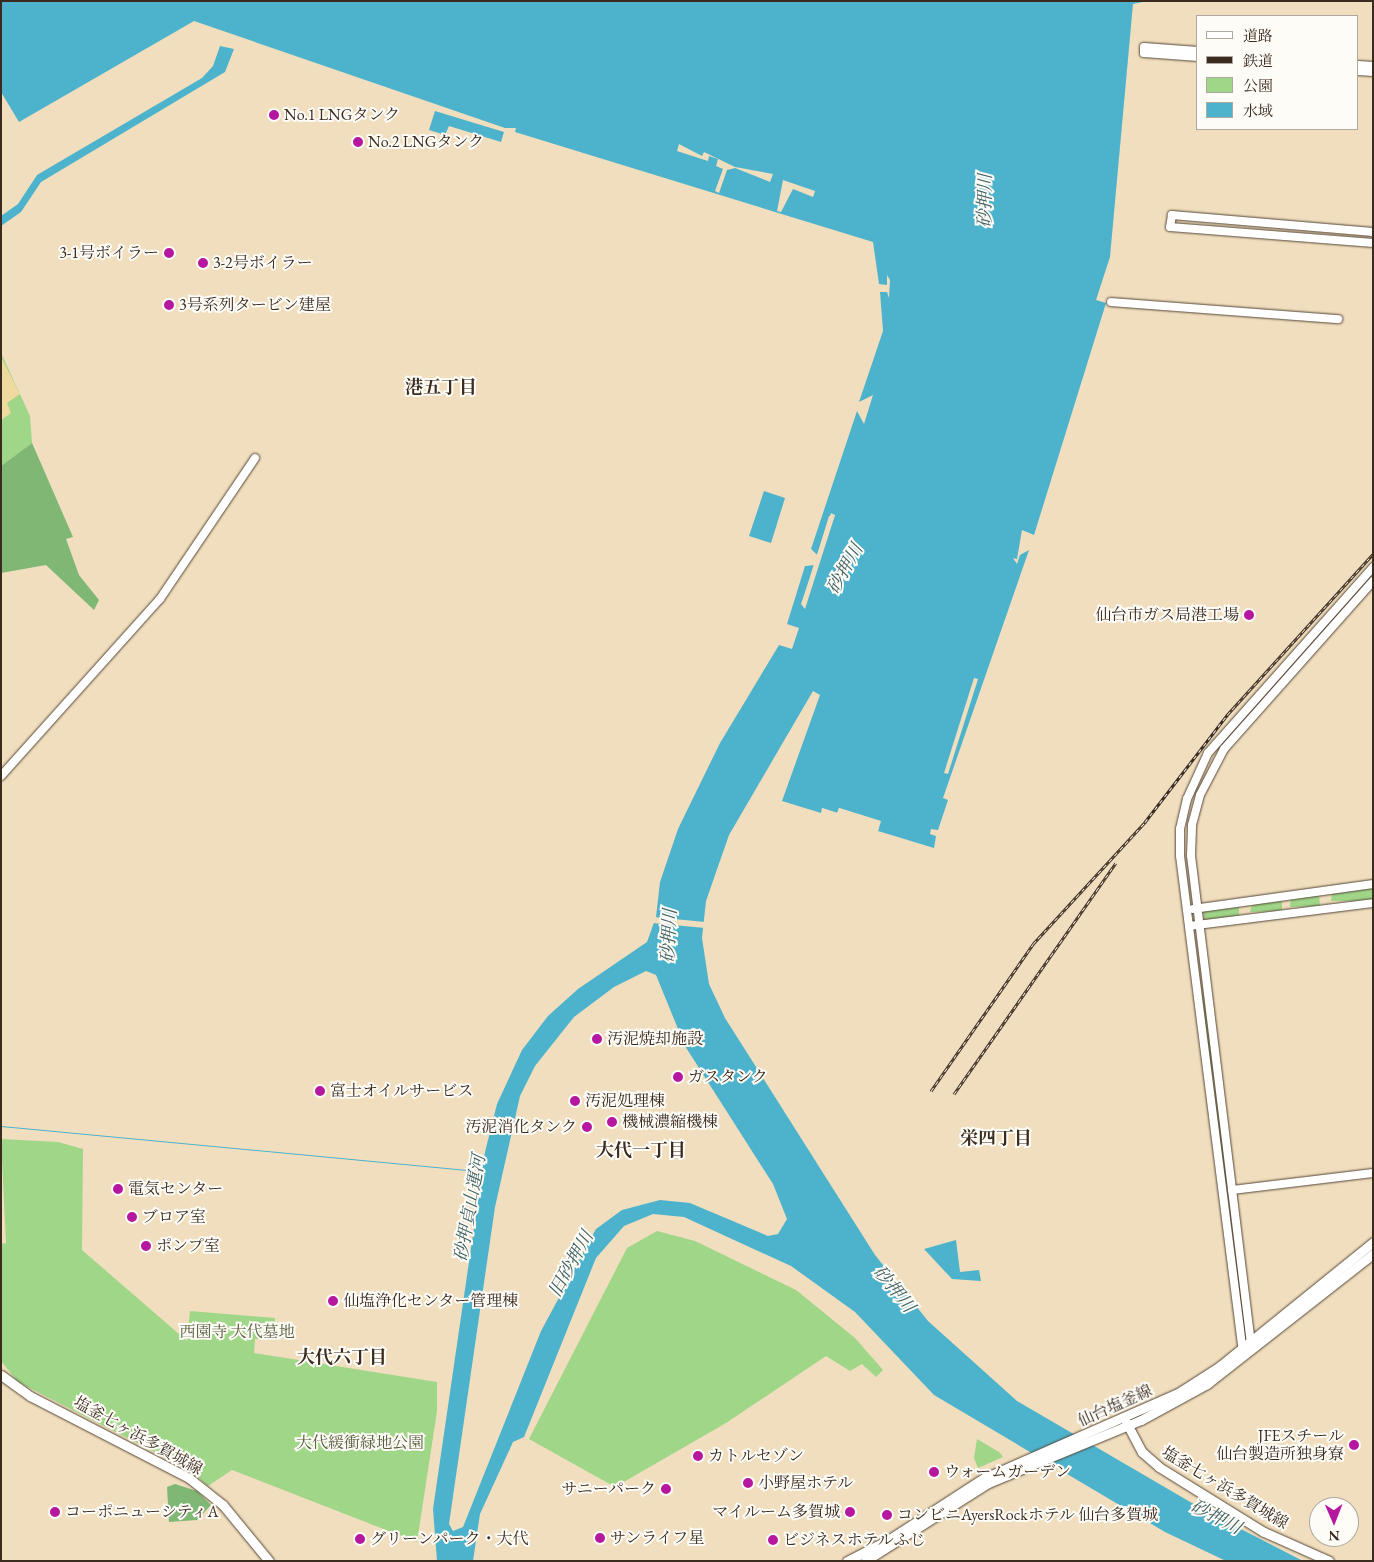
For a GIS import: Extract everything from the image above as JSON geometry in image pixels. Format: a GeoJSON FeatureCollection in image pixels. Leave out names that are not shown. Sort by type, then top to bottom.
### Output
{"type":"FeatureCollection","features":[{"type":"Feature","properties":{"kind":"main road","name":"仙台塩釜線"},"geometry":{"type":"LineString","coordinates":[[1127,1422],[1192,1384],[1242,1347],[1373,1242]]}},
{"type":"Feature","properties":{"kind":"main road","name":"仙台塩釜線"},"geometry":{"type":"LineString","coordinates":[[846,1561],[888,1540],[961,1490],[1185,1397],[1243,1357],[1373,1254]]}},
{"type":"Feature","properties":{"kind":"main road","name":"塩釜七ヶ浜多賀城線"},"geometry":{"type":"LineString","coordinates":[[2,1377],[189,1478],[223,1505],[269,1561]]}},
{"type":"Feature","properties":{"kind":"main road","name":"塩釜七ヶ浜多賀城線"},"geometry":{"type":"LineString","coordinates":[[1127,1422],[1142,1452],[1160,1467],[1264,1532],[1329,1561]]}},
{"type":"Feature","properties":{"kind":"main road","name":"仙台塩釜線"},"geometry":{"type":"LineString","coordinates":[[865,1561],[966,1496],[1029,1462]]}},
{"type":"Feature","properties":{"kind":"street"},"geometry":{"type":"LineString","coordinates":[[1196,52],[1144,47],[1144,53],[1196,57]]}},
{"type":"Feature","properties":{"kind":"street"},"geometry":{"type":"LineString","coordinates":[[1359,65],[1373,66]]}},
{"type":"Feature","properties":{"kind":"street"},"geometry":{"type":"LineString","coordinates":[[1359,71],[1373,72]]}},
{"type":"Feature","properties":{"kind":"street"},"geometry":{"type":"LineString","coordinates":[[1373,232],[1172,215],[1170,226],[1373,243]]}},
{"type":"Feature","properties":{"kind":"street"},"geometry":{"type":"LineString","coordinates":[[1111,302],[1338,319]]}},
{"type":"Feature","properties":{"kind":"street"},"geometry":{"type":"LineString","coordinates":[[1,776],[160,599],[254,458]]}},
{"type":"Feature","properties":{"kind":"street"},"geometry":{"type":"LineString","coordinates":[[1243,1357],[1187,912],[1180,829],[1196,776],[1232,725],[1373,567]]}},
{"type":"Feature","properties":{"kind":"street"},"geometry":{"type":"LineString","coordinates":[[1252,1350],[1190,839],[1197,801],[1207,776],[1224,748],[1373,581]]}},
{"type":"Feature","properties":{"kind":"street"},"geometry":{"type":"LineString","coordinates":[[1187,912],[1198,907],[1373,884]]}},
{"type":"Feature","properties":{"kind":"street"},"geometry":{"type":"LineString","coordinates":[[1189,926],[1373,903]]}},
{"type":"Feature","properties":{"kind":"street"},"geometry":{"type":"LineString","coordinates":[[1232,1190],[1373,1173]]}},
{"type":"Feature","properties":{"kind":"green space"},"geometry":{"type":"Polygon","coordinates":[[[1,353],[30,416],[32,443],[1,466],[1,353]]]}},
{"type":"Feature","properties":{"kind":"green space"},"geometry":{"type":"Polygon","coordinates":[[[32,443],[73,537],[66,539],[79,575],[99,600],[94,610],[46,565],[1,573],[1,466],[32,443]]]}},
{"type":"Feature","properties":{"kind":"green space"},"geometry":{"type":"Polygon","coordinates":[[[1372,886],[1373,901],[1331,901],[1332,892],[1372,886]]]}},
{"type":"Feature","properties":{"kind":"green space"},"geometry":{"type":"Polygon","coordinates":[[[1319,895],[1320,906],[1290,907],[1291,898],[1319,895]]]}},
{"type":"Feature","properties":{"kind":"green space"},"geometry":{"type":"Polygon","coordinates":[[[1282,900],[1282,911],[1250,912],[1252,903],[1282,900]]]}},
{"type":"Feature","properties":{"kind":"green space"},"geometry":{"type":"Polygon","coordinates":[[[1239,906],[1239,917],[1205,923],[1203,910],[1239,906]]]}},
{"type":"Feature","properties":{"kind":"green space"},"geometry":{"type":"Polygon","coordinates":[[[1203,995],[1213,1052],[1212,1078],[1201,996],[1203,995]]]}},
{"type":"Feature","properties":{"kind":"green space"},"geometry":{"type":"Polygon","coordinates":[[[1216,1091],[1227,1183],[1224,1181],[1216,1091]]]}},
{"type":"Feature","properties":{"kind":"green space","name":"大代緩衝緑地公園"},"geometry":{"type":"Polygon","coordinates":[[[1,1139],[58,1142],[83,1149],[82,1250],[187,1341],[190,1311],[275,1318],[273,1340],[255,1339],[254,1353],[437,1382],[437,1411],[417,1542],[232,1470],[208,1486],[190,1470],[18,1382],[1,1361],[1,1244],[6,1243],[1,1139]]]}},
{"type":"Feature","properties":{"kind":"green space"},"geometry":{"type":"Polygon","coordinates":[[[657,1231],[695,1241],[796,1290],[855,1338],[883,1370],[876,1377],[862,1364],[850,1371],[826,1356],[726,1423],[615,1487],[529,1439],[627,1248],[657,1231]]]}},
{"type":"Feature","properties":{"kind":"green space"},"geometry":{"type":"Polygon","coordinates":[[[977,1439],[999,1452],[1003,1457],[978,1468],[974,1458],[977,1439]]]}},
{"type":"Feature","properties":{"kind":"green space"},"geometry":{"type":"Polygon","coordinates":[[[175,1484],[197,1491],[211,1505],[197,1520],[169,1522],[167,1487],[175,1484]]]}},
{"type":"Feature","properties":{"kind":"sand"},"geometry":{"type":"Polygon","coordinates":[[[1,357],[20,394],[7,403],[11,413],[1,420],[1,357]]]}},
{"type":"Feature","properties":{"kind":"water","name":"砂押川"},"geometry":{"type":"Polygon","coordinates":[[[1,1],[1147,1],[1133,4],[1110,257],[1096,300],[1106,303],[1034,535],[1022,530],[1017,559],[1013,558],[1017,564],[1020,555],[1029,550],[943,798],[948,800],[938,830],[931,829],[930,834],[936,836],[934,848],[878,831],[880,821],[839,808],[838,813],[822,808],[821,813],[782,801],[820,695],[813,691],[729,835],[706,901],[702,938],[709,984],[725,1018],[875,1255],[928,1321],[1017,1401],[1204,1510],[1303,1561],[1226,1561],[1165,1532],[934,1395],[855,1312],[791,1266],[684,1217],[653,1214],[624,1226],[596,1258],[524,1437],[513,1442],[480,1514],[473,1561],[437,1561],[433,1509],[485,1152],[497,1104],[522,1050],[548,1016],[578,989],[647,942],[656,917],[660,882],[678,829],[720,743],[779,645],[792,649],[799,628],[787,624],[805,566],[814,564],[802,604],[835,515],[829,516],[817,555],[811,549],[857,411],[864,424],[873,395],[859,402],[883,331],[880,292],[887,292],[889,298],[890,280],[887,275],[887,285],[879,284],[873,242],[515,132],[516,128],[505,128],[194,21],[19,122],[1,92],[1,1]],[[646,971],[614,987],[574,1017],[535,1066],[520,1096],[495,1207],[449,1524],[453,1531],[463,1527],[541,1331],[596,1229],[622,1210],[660,1200],[690,1203],[768,1236],[778,1234],[787,1219],[773,1184],[685,1046],[656,975],[646,971]]]}},
{"type":"Feature","properties":{"kind":"water"},"geometry":{"type":"Polygon","coordinates":[[[220,46],[234,49],[225,72],[41,182],[21,212],[1,226],[1,216],[18,204],[37,175],[202,78],[213,66],[220,46]]]}},
{"type":"Feature","properties":{"kind":"water"},"geometry":{"type":"Polygon","coordinates":[[[435,111],[504,132],[501,142],[449,126],[445,135],[429,130],[435,111]]]}},
{"type":"Feature","properties":{"kind":"water"},"geometry":{"type":"Polygon","coordinates":[[[764,491],[785,498],[771,543],[749,536],[764,491]]]}},
{"type":"Feature","properties":{"kind":"water"},"geometry":{"type":"Polygon","coordinates":[[[956,1240],[960,1272],[979,1270],[981,1281],[952,1279],[924,1249],[956,1240]]]}},
{"type":"Feature","properties":{"kind":"pier"},"geometry":{"type":"Polygon","coordinates":[[[679,144],[702,156],[704,152],[735,167],[773,174],[770,182],[735,168],[727,170],[719,193],[715,191],[723,169],[716,166],[718,159],[709,156],[708,161],[677,151],[679,144]]]}},
{"type":"Feature","properties":{"kind":"pier"},"geometry":{"type":"Polygon","coordinates":[[[783,180],[815,191],[813,197],[793,189],[781,212],[777,211],[783,180]]]}},
{"type":"Feature","properties":{"kind":"pier"},"geometry":{"type":"Polygon","coordinates":[[[831,513],[835,515],[805,609],[801,604],[814,565],[805,566],[808,560],[816,565],[819,557],[809,554],[811,549],[817,555],[831,513]]]}},
{"type":"Feature","properties":{"kind":"pier"},"geometry":{"type":"Polygon","coordinates":[[[974,678],[978,679],[948,774],[944,773],[974,678]]]}},
{"type":"Feature","properties":{"kind":"pier"},"geometry":{"type":"Polygon","coordinates":[[[822,808],[837,813],[839,808],[881,821],[878,831],[878,823],[841,811],[838,815],[823,814],[822,808]]]}},
{"type":"Feature","properties":{"kind":"pier"},"geometry":{"type":"Polygon","coordinates":[[[654,917],[705,922],[705,928],[652,923],[654,917]]]}},
{"type":"Feature","properties":{"kind":"waterway","name":"砂押貞山運河"},"geometry":{"type":"LineString","coordinates":[[1,1126],[467,1170]]}},
{"type":"Feature","properties":{"kind":"railway"},"geometry":{"type":"LineString","coordinates":[[931,1091],[1033,944],[1145,822],[1227,715],[1373,554]]}},
{"type":"Feature","properties":{"kind":"railway"},"geometry":{"type":"LineString","coordinates":[[954,1094],[1116,863]]}},
{"type":"Feature","properties":{"kind":"place","name":"No.1 LNGタンク"},"geometry":{"type":"Point","coordinates":[274,115]}},
{"type":"Feature","properties":{"kind":"place","name":"No.2 LNGタンク"},"geometry":{"type":"Point","coordinates":[358,142]}},
{"type":"Feature","properties":{"kind":"place","name":"3-1号ボイラー"},"geometry":{"type":"Point","coordinates":[169,253]}},
{"type":"Feature","properties":{"kind":"place","name":"3-2号ボイラー"},"geometry":{"type":"Point","coordinates":[203,263]}},
{"type":"Feature","properties":{"kind":"place","name":"3号系列タービン建屋"},"geometry":{"type":"Point","coordinates":[169,305]}},
{"type":"Feature","properties":{"kind":"place","name":"仙台市ガス局港工場"},"geometry":{"type":"Point","coordinates":[1249,615]}},
{"type":"Feature","properties":{"kind":"place","name":"汚泥焼却施設"},"geometry":{"type":"Point","coordinates":[597,1039]}},
{"type":"Feature","properties":{"kind":"place","name":"ガスタンク"},"geometry":{"type":"Point","coordinates":[678,1077]}},
{"type":"Feature","properties":{"kind":"place","name":"富士オイルサービス"},"geometry":{"type":"Point","coordinates":[320,1091]}},
{"type":"Feature","properties":{"kind":"place","name":"汚泥処理棟"},"geometry":{"type":"Point","coordinates":[575,1101]}},
{"type":"Feature","properties":{"kind":"place","name":"機械濃縮機棟"},"geometry":{"type":"Point","coordinates":[612,1122]}},
{"type":"Feature","properties":{"kind":"place","name":"汚泥消化タンク"},"geometry":{"type":"Point","coordinates":[587,1127]}},
{"type":"Feature","properties":{"kind":"place","name":"電気センター"},"geometry":{"type":"Point","coordinates":[118,1189]}},
{"type":"Feature","properties":{"kind":"place","name":"ブロア室"},"geometry":{"type":"Point","coordinates":[132,1217]}},
{"type":"Feature","properties":{"kind":"place","name":"ポンプ室"},"geometry":{"type":"Point","coordinates":[146,1246]}},
{"type":"Feature","properties":{"kind":"place","name":"仙塩浄化センター管理棟"},"geometry":{"type":"Point","coordinates":[333,1301]}},
{"type":"Feature","properties":{"kind":"place","name":"JFEスチール 仙台製造所独身寮"},"geometry":{"type":"Point","coordinates":[1354,1445]}},
{"type":"Feature","properties":{"kind":"place","name":"カトルセゾン"},"geometry":{"type":"Point","coordinates":[698,1456]}},
{"type":"Feature","properties":{"kind":"place","name":"ウォームガーデン"},"geometry":{"type":"Point","coordinates":[934,1472]}},
{"type":"Feature","properties":{"kind":"place","name":"小野屋ホテル"},"geometry":{"type":"Point","coordinates":[748,1483]}},
{"type":"Feature","properties":{"kind":"place","name":"サニーパーク"},"geometry":{"type":"Point","coordinates":[666,1489]}},
{"type":"Feature","properties":{"kind":"place","name":"コーポニューシティA"},"geometry":{"type":"Point","coordinates":[55,1512]}},
{"type":"Feature","properties":{"kind":"place","name":"マイルーム多賀城"},"geometry":{"type":"Point","coordinates":[850,1512]}},
{"type":"Feature","properties":{"kind":"place","name":"コンビニAyersRockホテル 仙台多賀城"},"geometry":{"type":"Point","coordinates":[887,1515]}},
{"type":"Feature","properties":{"kind":"place","name":"サンライフ星"},"geometry":{"type":"Point","coordinates":[600,1538]}},
{"type":"Feature","properties":{"kind":"place","name":"グリーンパーク・大代"},"geometry":{"type":"Point","coordinates":[360,1539]}},
{"type":"Feature","properties":{"kind":"place","name":"ビジネスホテルふじ"},"geometry":{"type":"Point","coordinates":[773,1540]}},
{"type":"Feature","properties":{"kind":"district","name":"港五丁目"},"geometry":{"type":"Point","coordinates":[441,387]}},
{"type":"Feature","properties":{"kind":"district","name":"栄四丁目"},"geometry":{"type":"Point","coordinates":[996,1138]}},
{"type":"Feature","properties":{"kind":"district","name":"大代一丁目"},"geometry":{"type":"Point","coordinates":[641,1150]}},
{"type":"Feature","properties":{"kind":"district","name":"大代六丁目"},"geometry":{"type":"Point","coordinates":[342,1357]}},
{"type":"Feature","properties":{"kind":"water label","name":"旧砂押川"},"geometry":{"type":"Point","coordinates":[571,1264]}},
{"type":"Feature","properties":{"kind":"park label","name":"西園寺 大代墓地"},"geometry":{"type":"Point","coordinates":[237,1332]}}]}
